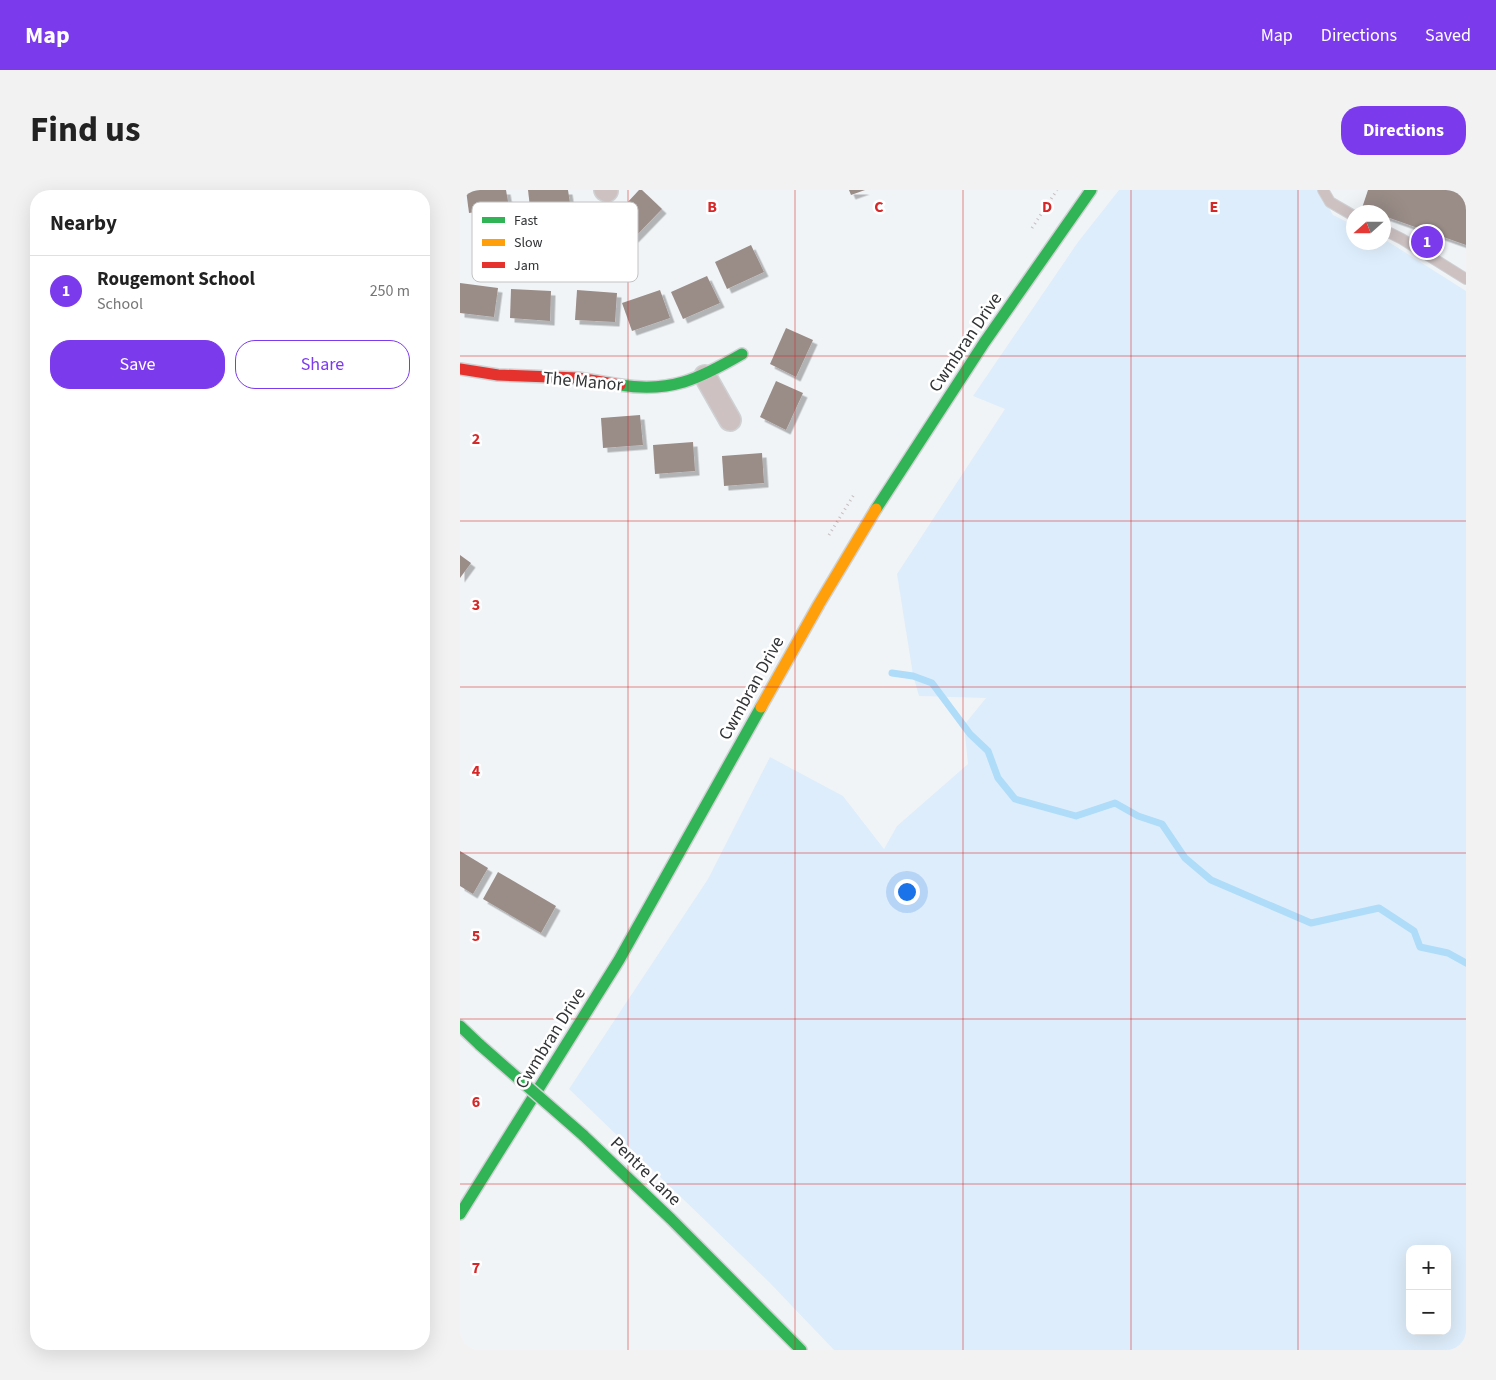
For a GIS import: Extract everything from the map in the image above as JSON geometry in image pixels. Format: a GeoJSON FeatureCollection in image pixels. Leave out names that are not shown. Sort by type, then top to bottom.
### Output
{"type":"FeatureCollection","features":[{"type":"Feature","properties":{"kind":"main road","name":"Cwmbran Drive"},"geometry":{"type":"LineString","coordinates":[[460,1214],[619,960],[819,604],[894,480],[984,343],[1091,190]]}},
{"type":"Feature","properties":{"kind":"main road","name":"The Manor"},"geometry":{"type":"LineString","coordinates":[[460,369],[491,375],[563,377],[657,388],[682,385],[705,376],[742,354]]}},
{"type":"Feature","properties":{"kind":"main road","name":"Pentre Lane"},"geometry":{"type":"LineString","coordinates":[[460,1026],[583,1135],[671,1218],[801,1350]]}},
{"type":"Feature","properties":{"kind":"street"},"geometry":{"type":"LineString","coordinates":[[705,376],[730,420]]}},
{"type":"Feature","properties":{"kind":"lane"},"geometry":{"type":"LineString","coordinates":[[1324,190],[1330,202],[1346,211]]}},
{"type":"Feature","properties":{"kind":"lane"},"geometry":{"type":"LineString","coordinates":[[1391,234],[1466,279]]}},
{"type":"Feature","properties":{"kind":"shaded area"},"geometry":{"type":"Polygon","coordinates":[[[1119,190],[1319,190],[1333,215],[1346,222],[1346,250],[1391,250],[1391,243],[1466,291],[1466,1350],[834,1350],[769,1282],[569,1089],[708,879],[770,757],[843,796],[884,849],[897,826],[968,764],[964,725],[986,698],[919,696],[913,675],[897,574],[1005,409],[973,396],[1078,242],[1119,190]]]}},
{"type":"Feature","properties":{"kind":"building"},"geometry":{"type":"Polygon","coordinates":[[[466,190],[506,190],[508,202],[472,202],[472,213],[469,213],[466,190]]]}},
{"type":"Feature","properties":{"kind":"building"},"geometry":{"type":"Polygon","coordinates":[[[528,190],[568,190],[570,202],[529,202],[528,190]]]}},
{"type":"Feature","properties":{"kind":"building"},"geometry":{"type":"Polygon","coordinates":[[[639,190],[642,190],[662,209],[638,234],[638,202],[628,202],[639,190]]]}},
{"type":"Feature","properties":{"kind":"building"},"geometry":{"type":"Polygon","coordinates":[[[849,190],[865,190],[851,195],[849,190]]]}},
{"type":"Feature","properties":{"kind":"building"},"geometry":{"type":"Polygon","coordinates":[[[1368,190],[1466,190],[1466,245],[1391,218],[1391,205],[1363,205],[1368,190]]]}},
{"type":"Feature","properties":{"kind":"building"},"geometry":{"type":"Polygon","coordinates":[[[751,245],[764,272],[727,289],[715,262],[751,245]]]}},
{"type":"Feature","properties":{"kind":"building"},"geometry":{"type":"Polygon","coordinates":[[[707,276],[720,303],[683,319],[671,292],[707,276]]]}},
{"type":"Feature","properties":{"kind":"building"},"geometry":{"type":"Polygon","coordinates":[[[460,283],[498,288],[494,317],[460,313],[460,283]]]}},
{"type":"Feature","properties":{"kind":"building"},"geometry":{"type":"Polygon","coordinates":[[[511,289],[551,291],[550,321],[510,318],[511,289]]]}},
{"type":"Feature","properties":{"kind":"building"},"geometry":{"type":"Polygon","coordinates":[[[577,290],[617,293],[615,322],[575,320],[577,290]]]}},
{"type":"Feature","properties":{"kind":"building"},"geometry":{"type":"Polygon","coordinates":[[[660,290],[670,318],[632,331],[622,303],[660,290]]]}},
{"type":"Feature","properties":{"kind":"building"},"geometry":{"type":"Polygon","coordinates":[[[786,328],[813,340],[796,377],[770,364],[786,328]]]}},
{"type":"Feature","properties":{"kind":"building"},"geometry":{"type":"Polygon","coordinates":[[[776,381],[803,393],[786,430],[760,417],[776,381]]]}},
{"type":"Feature","properties":{"kind":"building"},"geometry":{"type":"Polygon","coordinates":[[[640,415],[643,445],[603,448],[601,418],[640,415]]]}},
{"type":"Feature","properties":{"kind":"building"},"geometry":{"type":"Polygon","coordinates":[[[693,442],[695,471],[655,474],[653,445],[693,442]]]}},
{"type":"Feature","properties":{"kind":"building"},"geometry":{"type":"Polygon","coordinates":[[[762,453],[764,483],[724,486],[722,456],[762,453]]]}},
{"type":"Feature","properties":{"kind":"building"},"geometry":{"type":"Polygon","coordinates":[[[460,555],[471,563],[460,578],[460,555]]]}},
{"type":"Feature","properties":{"kind":"building"},"geometry":{"type":"Polygon","coordinates":[[[460,851],[488,868],[473,894],[460,886],[460,851]]]}},
{"type":"Feature","properties":{"kind":"building"},"geometry":{"type":"Polygon","coordinates":[[[498,872],[556,906],[541,933],[483,899],[498,872]]]}},
{"type":"Feature","properties":{"kind":"waterway"},"geometry":{"type":"LineString","coordinates":[[892,673],[913,676],[932,683],[970,734],[988,751],[998,778],[1015,799],[1076,816],[1115,803],[1138,816],[1162,824],[1185,858],[1211,880],[1311,923],[1379,908],[1414,931],[1420,947],[1448,953],[1466,963]]}},
{"type":"Feature","properties":{"kind":"traffic: fast"},"geometry":{"type":"LineString","coordinates":[[876,509],[984,343],[1091,190]]}},
{"type":"Feature","properties":{"kind":"traffic: fast"},"geometry":{"type":"LineString","coordinates":[[620,385],[655,387],[684,382],[712,371],[742,354]]}},
{"type":"Feature","properties":{"kind":"traffic: fast"},"geometry":{"type":"LineString","coordinates":[[460,1214],[619,960],[761,707]]}},
{"type":"Feature","properties":{"kind":"traffic: fast"},"geometry":{"type":"LineString","coordinates":[[460,1026],[480,1045]]}},
{"type":"Feature","properties":{"kind":"traffic: fast"},"geometry":{"type":"LineString","coordinates":[[480,1045],[583,1135]]}},
{"type":"Feature","properties":{"kind":"traffic: fast"},"geometry":{"type":"LineString","coordinates":[[583,1135],[671,1219],[801,1350]]}},
{"type":"Feature","properties":{"kind":"traffic: slow"},"geometry":{"type":"LineString","coordinates":[[761,707],[819,604],[876,509]]}},
{"type":"Feature","properties":{"kind":"traffic: jam"},"geometry":{"type":"LineString","coordinates":[[460,369],[498,375],[578,378],[620,385]]}},
{"type":"Feature","properties":{"kind":"place","name":"Rougemont School"},"geometry":{"type":"Point","coordinates":[1427,242]}}]}
